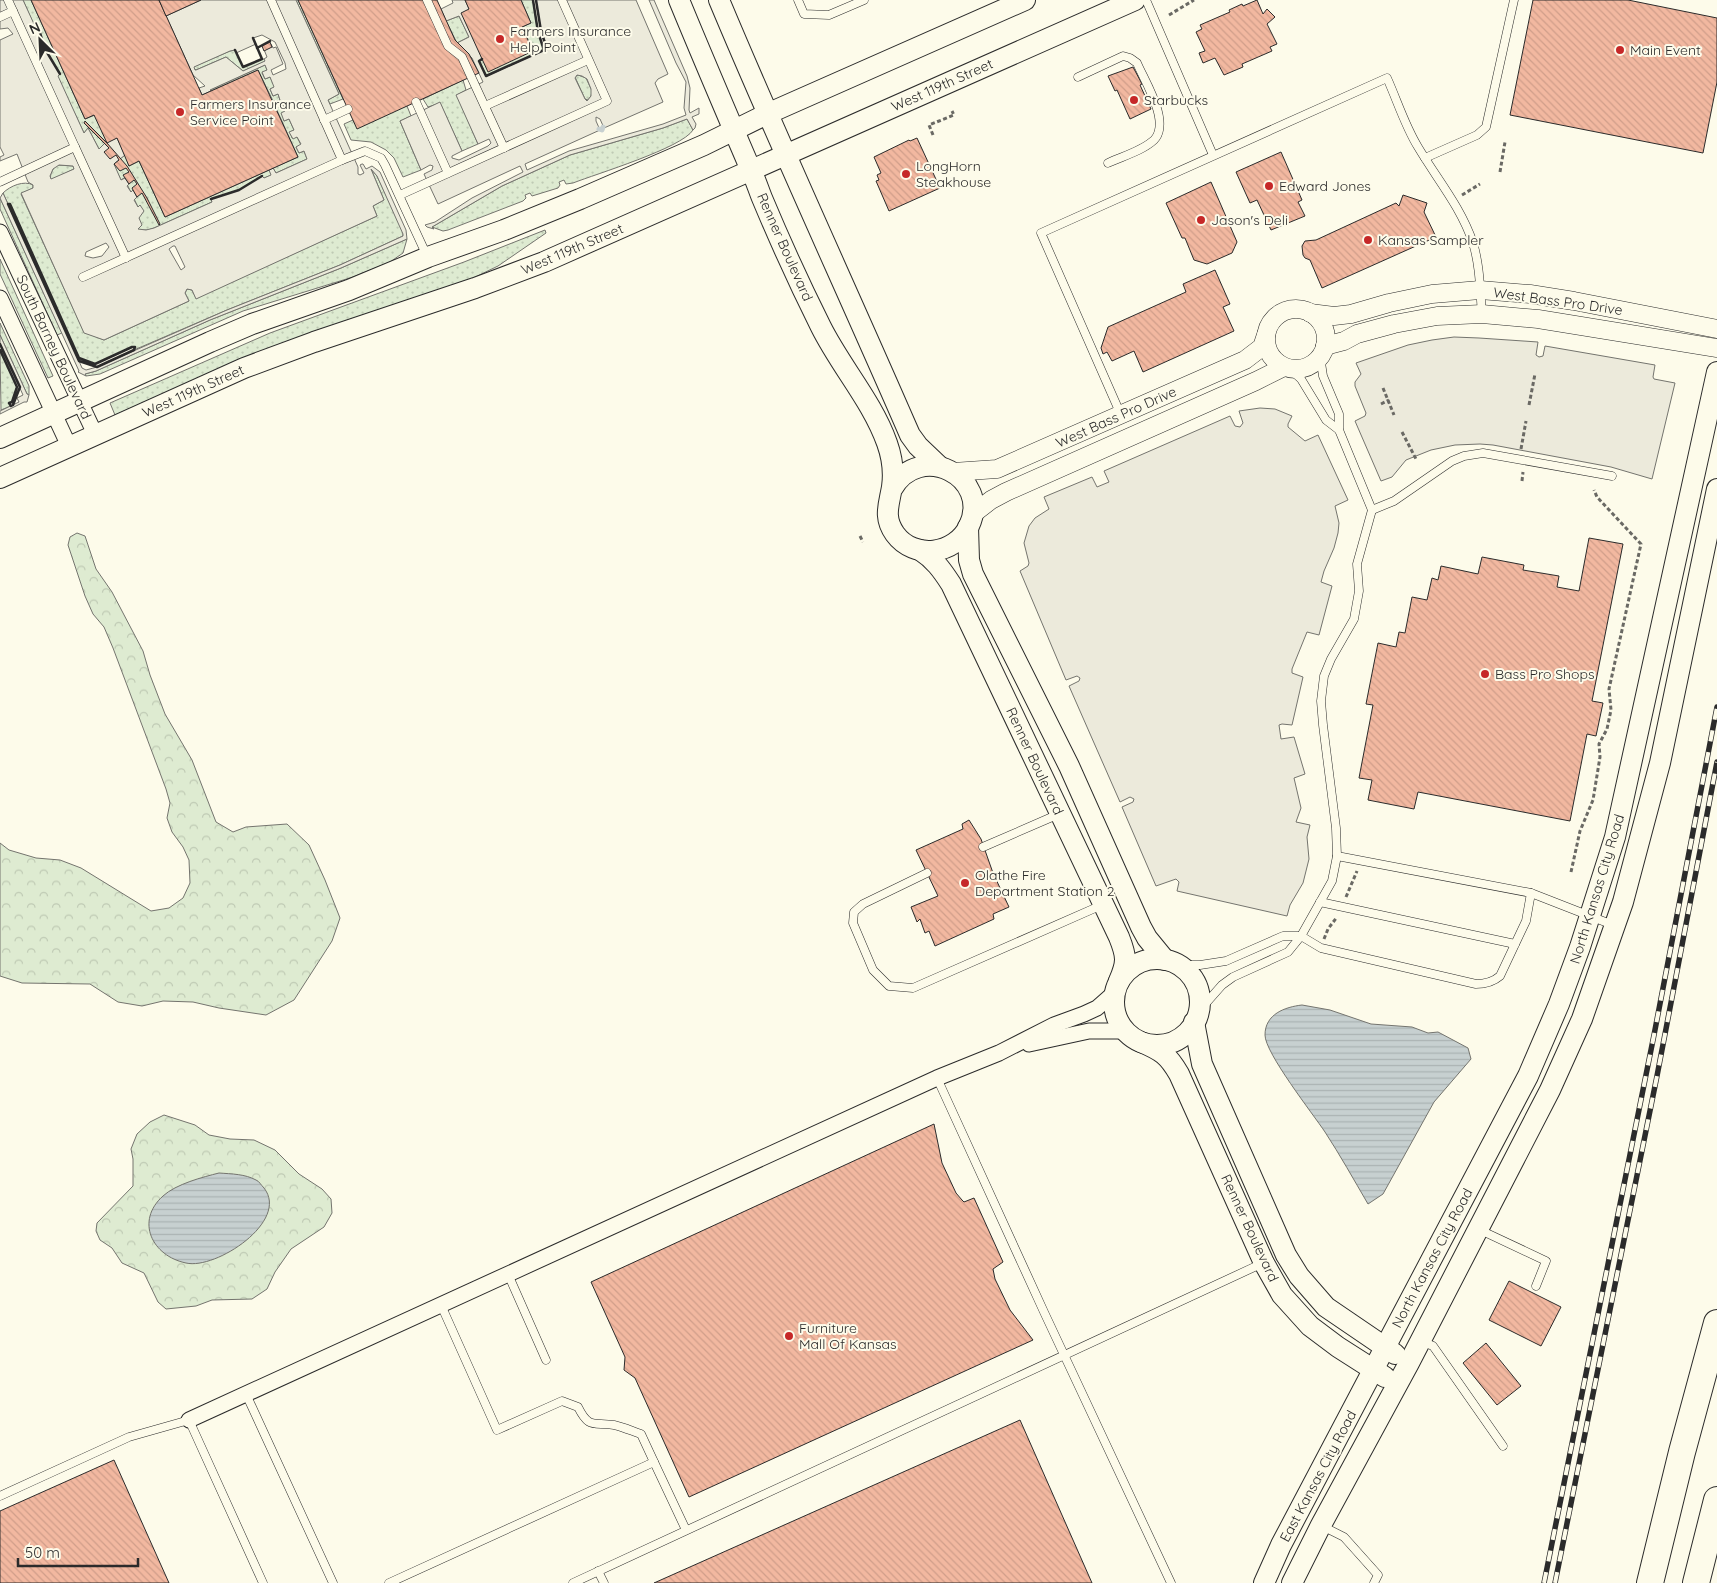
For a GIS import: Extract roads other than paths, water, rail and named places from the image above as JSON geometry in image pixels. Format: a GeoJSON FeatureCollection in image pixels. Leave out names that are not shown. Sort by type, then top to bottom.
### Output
{"type":"FeatureCollection","features":[{"type":"Feature","properties":{"kind":"highway"},"geometry":{"type":"LineString","coordinates":[[1650,1583],[1682,1452],[1717,1322]]}},
{"type":"Feature","properties":{"kind":"highway"},"geometry":{"type":"LineString","coordinates":[[1696,1583],[1717,1500]]}},
{"type":"Feature","properties":{"kind":"main road","name":"Renner Boulevard"},"geometry":{"type":"LineString","coordinates":[[678,0],[762,198],[822,328],[883,432],[891,458],[892,489]]}},
{"type":"Feature","properties":{"kind":"main road"},"geometry":{"type":"LineString","coordinates":[[719,0],[767,114],[910,435],[918,446],[962,480],[969,490],[972,502],[970,521],[960,539],[948,547],[934,551],[920,550],[906,544],[895,534],[887,512],[889,496],[900,478],[912,470],[925,466],[946,469]]}},
{"type":"Feature","properties":{"kind":"main road"},"geometry":{"type":"LineString","coordinates":[[0,438],[252,324],[349,290],[428,257],[504,230],[580,199],[1025,0]]}},
{"type":"Feature","properties":{"kind":"main road","name":"West 119th Street"},"geometry":{"type":"LineString","coordinates":[[0,478],[244,368],[314,342],[475,288],[544,262],[1135,0]]}},
{"type":"Feature","properties":{"kind":"main road","name":"North Kansas City Road"},"geometry":{"type":"LineString","coordinates":[[1374,1370],[1528,1076],[1559,1004],[1590,916],[1616,837],[1717,372]]}},
{"type":"Feature","properties":{"kind":"main road","name":"North Kansas City Road"},"geometry":{"type":"LineString","coordinates":[[1397,1384],[1554,1082],[1582,1019],[1615,926],[1660,763],[1717,489]]}},
{"type":"Feature","properties":{"kind":"main road","name":"Renner Boulevard"},"geometry":{"type":"LineString","coordinates":[[970,521],[969,560],[974,574],[1069,766],[1141,927],[1147,938],[1172,962]]}},
{"type":"Feature","properties":{"kind":"main road","name":"Renner Boulevard"},"geometry":{"type":"LineString","coordinates":[[920,550],[931,557],[951,584],[1104,905],[1124,950],[1126,965],[1117,987]]}},
{"type":"Feature","properties":{"kind":"main road"},"geometry":{"type":"LineString","coordinates":[[1151,959],[1172,962],[1189,974],[1196,985],[1199,998],[1196,1016],[1187,1032],[1172,1042],[1154,1045],[1133,1037],[1118,1020],[1114,1007],[1117,987],[1127,971],[1138,963],[1151,959]]}},
{"type":"Feature","properties":{"kind":"main road","name":"Renner Boulevard"},"geometry":{"type":"LineString","coordinates":[[1196,1016],[1202,1064],[1286,1255],[1300,1276],[1326,1306],[1409,1363]]}},
{"type":"Feature","properties":{"kind":"main road","name":"Renner Boulevard"},"geometry":{"type":"LineString","coordinates":[[1133,1037],[1161,1051],[1180,1074],[1264,1263],[1282,1295],[1300,1316],[1338,1347],[1397,1384]]}},
{"type":"Feature","properties":{"kind":"main road","name":"East Kansas City Road"},"geometry":{"type":"LineString","coordinates":[[1264,1583],[1281,1545],[1374,1370]]}},
{"type":"Feature","properties":{"kind":"main road","name":"East Kansas City Road"},"geometry":{"type":"LineString","coordinates":[[1292,1583],[1397,1384]]}},
{"type":"Feature","properties":{"kind":"street","name":"South Barney Boulevard"},"geometry":{"type":"LineString","coordinates":[[0,232],[95,434]]}},
{"type":"Feature","properties":{"kind":"street","name":"West Bass Pro Drive"},"geometry":{"type":"LineString","coordinates":[[1310,313],[1334,316],[1351,314],[1389,303],[1432,294],[1480,290],[1530,294],[1574,301],[1717,329]]}},
{"type":"Feature","properties":{"kind":"street","name":"South Barney Boulevard"},"geometry":{"type":"LineString","coordinates":[[0,298],[69,446]]}},
{"type":"Feature","properties":{"kind":"street"},"geometry":{"type":"LineString","coordinates":[[1291,310],[1301,310],[1310,313],[1318,319],[1323,327],[1326,337],[1323,352],[1313,364],[1304,368],[1287,368],[1276,362],[1269,354],[1266,345],[1266,335],[1274,318],[1291,310]]}},
{"type":"Feature","properties":{"kind":"street","name":"West Bass Pro Drive"},"geometry":{"type":"LineString","coordinates":[[1323,352],[1357,334],[1394,324],[1437,316],[1482,314],[1538,319],[1717,348]]}},
{"type":"Feature","properties":{"kind":"street","name":"West Bass Pro Drive"},"geometry":{"type":"LineString","coordinates":[[946,469],[996,469],[1245,360],[1262,347],[1266,335]]}},
{"type":"Feature","properties":{"kind":"street","name":"West Bass Pro Drive"},"geometry":{"type":"LineString","coordinates":[[970,521],[991,500],[1006,492],[1287,368]]}},
{"type":"Feature","properties":{"kind":"street"},"geometry":{"type":"LineString","coordinates":[[189,1420],[937,1078],[999,1053],[1054,1025],[1097,1008],[1117,987]]}},
{"type":"Feature","properties":{"kind":"street"},"geometry":{"type":"LineString","coordinates":[[999,1053],[1044,1040],[1089,1031],[1133,1037]]}},
{"type":"Feature","properties":{"kind":"lane"},"geometry":{"type":"LineString","coordinates":[[8,0],[126,258]]}},
{"type":"Feature","properties":{"kind":"lane"},"geometry":{"type":"LineString","coordinates":[[271,0],[342,160]]}},
{"type":"Feature","properties":{"kind":"lane"},"geometry":{"type":"LineString","coordinates":[[427,0],[448,46],[462,57],[504,148]]}},
{"type":"Feature","properties":{"kind":"lane"},"geometry":{"type":"LineString","coordinates":[[400,195],[607,101],[562,0]]}},
{"type":"Feature","properties":{"kind":"lane"},"geometry":{"type":"LineString","coordinates":[[798,0],[804,14],[828,15],[864,0]]}},
{"type":"Feature","properties":{"kind":"lane"},"geometry":{"type":"LineString","coordinates":[[1146,0],[1213,154]]}},
{"type":"Feature","properties":{"kind":"lane"},"geometry":{"type":"LineString","coordinates":[[1425,158],[1477,135],[1486,127],[1514,0]]}},
{"type":"Feature","properties":{"kind":"lane"},"geometry":{"type":"LineString","coordinates":[[0,17],[13,11]]}},
{"type":"Feature","properties":{"kind":"lane"},"geometry":{"type":"LineString","coordinates":[[1078,77],[1123,56],[1130,58],[1137,63],[1160,116],[1160,132],[1154,140],[1142,148],[1108,163]]}},
{"type":"Feature","properties":{"kind":"lane"},"geometry":{"type":"LineString","coordinates":[[485,106],[588,60]]}},
{"type":"Feature","properties":{"kind":"lane"},"geometry":{"type":"LineString","coordinates":[[1121,415],[1041,233],[1213,154],[1387,78],[1417,146],[1446,188],[1466,225],[1477,262],[1482,314]]}},
{"type":"Feature","properties":{"kind":"lane"},"geometry":{"type":"LineString","coordinates":[[416,102],[448,173]]}},
{"type":"Feature","properties":{"kind":"lane"},"geometry":{"type":"LineString","coordinates":[[324,120],[348,109]]}},
{"type":"Feature","properties":{"kind":"lane"},"geometry":{"type":"LineString","coordinates":[[0,182],[75,147]]}},
{"type":"Feature","properties":{"kind":"lane"},"geometry":{"type":"LineString","coordinates":[[83,277],[365,151],[381,158],[428,257]]}},
{"type":"Feature","properties":{"kind":"lane"},"geometry":{"type":"LineString","coordinates":[[1196,1016],[1228,981],[1288,952],[1301,936],[1332,881],[1337,856],[1336,828],[1322,725],[1321,701],[1324,676],[1331,659],[1354,619],[1359,591],[1357,564],[1372,510],[1339,430],[1339,414],[1323,376],[1323,352]]}},
{"type":"Feature","properties":{"kind":"lane"},"geometry":{"type":"LineString","coordinates":[[1287,368],[1301,379],[1326,420],[1339,430]]}},
{"type":"Feature","properties":{"kind":"lane"},"geometry":{"type":"LineString","coordinates":[[1372,510],[1394,500],[1452,461],[1464,456],[1483,453],[1612,476]]}},
{"type":"Feature","properties":{"kind":"lane"},"geometry":{"type":"LineString","coordinates":[[983,848],[1060,814]]}},
{"type":"Feature","properties":{"kind":"lane"},"geometry":{"type":"LineString","coordinates":[[1337,856],[1530,893],[1615,926]]}},
{"type":"Feature","properties":{"kind":"lane"},"geometry":{"type":"LineString","coordinates":[[927,873],[862,904],[854,912],[853,923],[873,970],[888,986],[913,988],[1104,905]]}},
{"type":"Feature","properties":{"kind":"lane"},"geometry":{"type":"LineString","coordinates":[[1172,962],[1200,965],[1226,961],[1283,936],[1301,936],[1321,948],[1476,984],[1486,984],[1500,976],[1526,921],[1530,893]]}},
{"type":"Feature","properties":{"kind":"lane"},"geometry":{"type":"LineString","coordinates":[[1320,902],[1515,944]]}},
{"type":"Feature","properties":{"kind":"lane"},"geometry":{"type":"LineString","coordinates":[[937,1078],[1171,1583]]}},
{"type":"Feature","properties":{"kind":"lane"},"geometry":{"type":"LineString","coordinates":[[1478,1229],[1546,1261],[1536,1286]]}},
{"type":"Feature","properties":{"kind":"lane"},"geometry":{"type":"LineString","coordinates":[[573,1583],[1264,1263]]}},
{"type":"Feature","properties":{"kind":"lane"},"geometry":{"type":"LineString","coordinates":[[508,1274],[546,1360]]}},
{"type":"Feature","properties":{"kind":"lane"},"geometry":{"type":"LineString","coordinates":[[441,1304],[497,1430],[562,1401],[578,1407],[584,1419],[591,1424],[615,1425],[641,1434],[686,1530]]}},
{"type":"Feature","properties":{"kind":"lane"},"geometry":{"type":"LineString","coordinates":[[1421,1340],[1433,1346],[1503,1446]]}},
{"type":"Feature","properties":{"kind":"lane"},"geometry":{"type":"LineString","coordinates":[[246,1394],[333,1583]]}},
{"type":"Feature","properties":{"kind":"lane"},"geometry":{"type":"LineString","coordinates":[[0,1496],[129,1437],[189,1420],[263,1583]]}},
{"type":"Feature","properties":{"kind":"lane"},"geometry":{"type":"LineString","coordinates":[[389,1583],[654,1462]]}},
{"type":"Feature","properties":{"kind":"lane"},"geometry":{"type":"LineString","coordinates":[[1321,1525],[1344,1537],[1378,1575],[1374,1583]]}},
{"type":"Feature","properties":{"kind":"lane"},"geometry":{"type":"LineString","coordinates":[[598,1571],[604,1583]]}},
{"type":"Feature","properties":{"kind":"waterway"},"geometry":{"type":"LineString","coordinates":[[599,129],[602,130],[603,127]]}},
{"type":"Feature","properties":{"kind":"railway"},"geometry":{"type":"LineString","coordinates":[[1544,1583],[1654,1035],[1717,707]]}},
{"type":"Feature","properties":{"kind":"railway"},"geometry":{"type":"LineString","coordinates":[[1555,1583],[1657,1076],[1717,762]]}},
{"type":"Feature","properties":{"kind":"place","name":"Farmers Insurance Help Point"},"geometry":{"type":"Point","coordinates":[500,39]}},
{"type":"Feature","properties":{"kind":"place","name":"Main Event"},"geometry":{"type":"Point","coordinates":[1620,50]}},
{"type":"Feature","properties":{"kind":"place","name":"Starbucks"},"geometry":{"type":"Point","coordinates":[1134,100]}},
{"type":"Feature","properties":{"kind":"place","name":"Farmers Insurance Service Point"},"geometry":{"type":"Point","coordinates":[180,112]}},
{"type":"Feature","properties":{"kind":"place","name":"LongHorn Steakhouse"},"geometry":{"type":"Point","coordinates":[906,174]}},
{"type":"Feature","properties":{"kind":"place","name":"Edward Jones"},"geometry":{"type":"Point","coordinates":[1269,186]}},
{"type":"Feature","properties":{"kind":"place","name":"Jason's Deli"},"geometry":{"type":"Point","coordinates":[1201,220]}},
{"type":"Feature","properties":{"kind":"place","name":"Kansas Sampler"},"geometry":{"type":"Point","coordinates":[1368,240]}},
{"type":"Feature","properties":{"kind":"place","name":"Bass Pro Shops"},"geometry":{"type":"Point","coordinates":[1485,674]}},
{"type":"Feature","properties":{"kind":"place","name":"Olathe Fire Department Station 2"},"geometry":{"type":"Point","coordinates":[965,883]}},
{"type":"Feature","properties":{"kind":"place","name":"Furniture Mall Of Kansas"},"geometry":{"type":"Point","coordinates":[789,1336]}}]}
